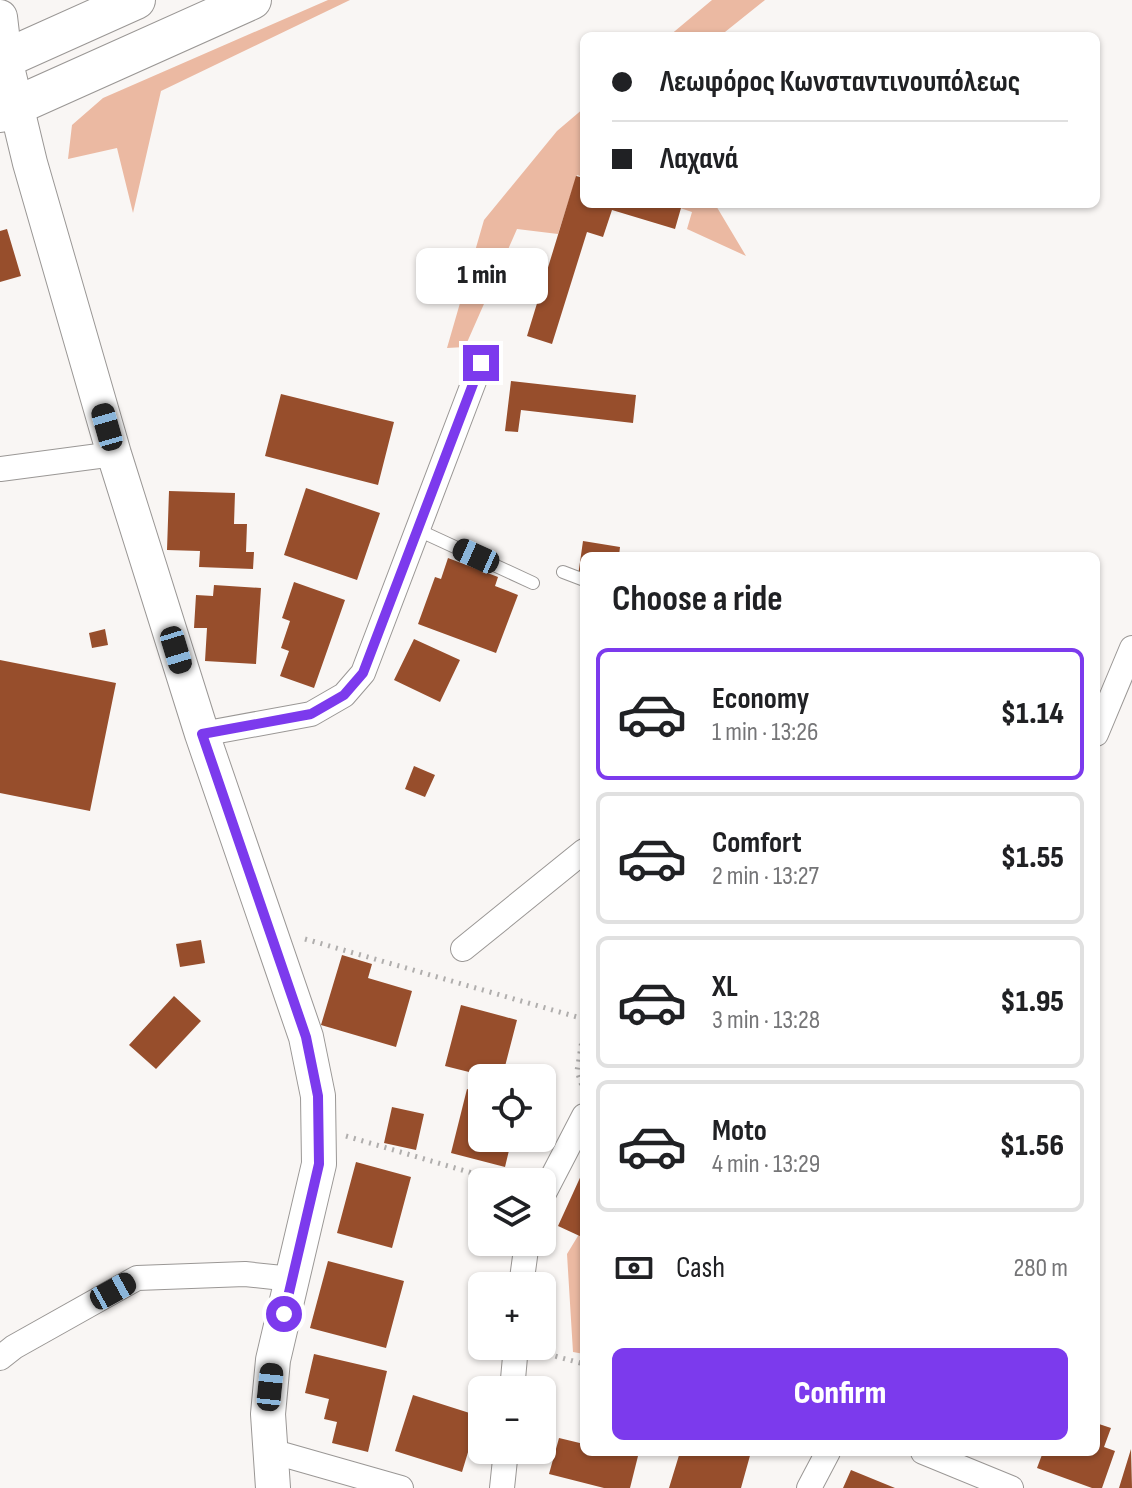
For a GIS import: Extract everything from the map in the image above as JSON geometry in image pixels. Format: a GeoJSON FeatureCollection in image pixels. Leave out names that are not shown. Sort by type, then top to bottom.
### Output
{"type":"FeatureCollection","features":[{"type":"Feature","properties":{"kind":"main road"},"geometry":{"type":"LineString","coordinates":[[3,60],[136,0]]}},
{"type":"Feature","properties":{"kind":"main road"},"geometry":{"type":"LineString","coordinates":[[8,109],[252,0]]}},
{"type":"Feature","properties":{"kind":"street"},"geometry":{"type":"LineString","coordinates":[[0,17],[8,109],[30,163],[114,454],[202,734],[306,1037],[318,1096],[319,1164],[273,1360],[268,1414],[273,1488]]}},
{"type":"Feature","properties":{"kind":"street"},"geometry":{"type":"LineString","coordinates":[[202,734],[311,714],[344,695],[363,673],[481,363]]}},
{"type":"Feature","properties":{"kind":"street"},"geometry":{"type":"LineString","coordinates":[[0,469],[114,454]]}},
{"type":"Feature","properties":{"kind":"street"},"geometry":{"type":"LineString","coordinates":[[1100,724],[1132,648]]}},
{"type":"Feature","properties":{"kind":"street"},"geometry":{"type":"LineString","coordinates":[[463,949],[580,854]]}},
{"type":"Feature","properties":{"kind":"street"},"geometry":{"type":"LineString","coordinates":[[556,1170],[580,1124]]}},
{"type":"Feature","properties":{"kind":"street"},"geometry":{"type":"LineString","coordinates":[[0,1358],[14,1347],[137,1278],[245,1274],[292,1279]]}},
{"type":"Feature","properties":{"kind":"street"},"geometry":{"type":"LineString","coordinates":[[271,1451],[401,1488]]}},
{"type":"Feature","properties":{"kind":"street"},"geometry":{"type":"LineString","coordinates":[[809,1488],[826,1456]]}},
{"type":"Feature","properties":{"kind":"street"},"geometry":{"type":"LineString","coordinates":[[933,1456],[1011,1488]]}},
{"type":"Feature","properties":{"kind":"street"},"geometry":{"type":"LineString","coordinates":[[502,1488],[505,1464]]}},
{"type":"Feature","properties":{"kind":"lane"},"geometry":{"type":"LineString","coordinates":[[418,530],[533,583]]}},
{"type":"Feature","properties":{"kind":"lane"},"geometry":{"type":"LineString","coordinates":[[563,572],[580,578]]}},
{"type":"Feature","properties":{"kind":"path"},"geometry":{"type":"LineString","coordinates":[[269,929],[580,1018]]}},
{"type":"Feature","properties":{"kind":"path"},"geometry":{"type":"LineString","coordinates":[[580,1053],[577,1071],[580,1080]]}},
{"type":"Feature","properties":{"kind":"path"},"geometry":{"type":"LineString","coordinates":[[318,1127],[468,1172]]}},
{"type":"Feature","properties":{"kind":"path"},"geometry":{"type":"LineString","coordinates":[[556,1357],[580,1363]]}},
{"type":"Feature","properties":{"kind":"shaded area"},"geometry":{"type":"Polygon","coordinates":[[[328,0],[350,0],[161,91],[133,213],[117,148],[68,159],[72,125],[103,98],[328,0]]]}},
{"type":"Feature","properties":{"kind":"shaded area"},"geometry":{"type":"Polygon","coordinates":[[[712,0],[765,0],[725,32],[674,32],[712,0]]]}},
{"type":"Feature","properties":{"kind":"shaded area"},"geometry":{"type":"Polygon","coordinates":[[[580,111],[580,176],[577,175],[558,234],[517,229],[465,347],[447,348],[484,220],[557,131],[580,111]]]}},
{"type":"Feature","properties":{"kind":"shaded area"},"geometry":{"type":"Polygon","coordinates":[[[680,208],[717,208],[746,256],[687,229],[692,212],[680,208]]]}},
{"type":"Feature","properties":{"kind":"shaded area"},"geometry":{"type":"Polygon","coordinates":[[[580,1233],[580,1353],[573,1352],[567,1254],[580,1233]]]}},
{"type":"Feature","properties":{"kind":"building"},"geometry":{"type":"Polygon","coordinates":[[[576,176],[580,177],[580,208],[681,208],[675,229],[612,210],[603,237],[587,232],[552,344],[527,336],[576,176]]]}},
{"type":"Feature","properties":{"kind":"building"},"geometry":{"type":"Polygon","coordinates":[[[7,229],[21,276],[0,282],[0,231],[7,229]]]}},
{"type":"Feature","properties":{"kind":"building"},"geometry":{"type":"Polygon","coordinates":[[[511,381],[636,395],[633,423],[521,410],[518,432],[505,431],[511,381]]]}},
{"type":"Feature","properties":{"kind":"building"},"geometry":{"type":"Polygon","coordinates":[[[281,394],[394,422],[378,485],[265,456],[281,394]]]}},
{"type":"Feature","properties":{"kind":"building"},"geometry":{"type":"Polygon","coordinates":[[[306,488],[380,513],[357,580],[284,555],[306,488]]]}},
{"type":"Feature","properties":{"kind":"building"},"geometry":{"type":"Polygon","coordinates":[[[169,491],[235,493],[234,524],[247,524],[246,552],[254,552],[253,569],[199,567],[200,551],[167,550],[169,491]]]}},
{"type":"Feature","properties":{"kind":"building"},"geometry":{"type":"Polygon","coordinates":[[[583,541],[620,547],[619,552],[581,552],[583,541]]]}},
{"type":"Feature","properties":{"kind":"building"},"geometry":{"type":"Polygon","coordinates":[[[448,558],[498,577],[495,586],[518,595],[496,653],[418,624],[435,577],[441,579],[448,558]]]}},
{"type":"Feature","properties":{"kind":"building"},"geometry":{"type":"Polygon","coordinates":[[[294,582],[345,600],[314,688],[280,676],[289,651],[281,648],[290,621],[282,618],[294,582]]]}},
{"type":"Feature","properties":{"kind":"building"},"geometry":{"type":"Polygon","coordinates":[[[214,585],[261,588],[256,664],[205,661],[207,628],[194,628],[196,595],[213,596],[214,585]]]}},
{"type":"Feature","properties":{"kind":"building"},"geometry":{"type":"Polygon","coordinates":[[[105,629],[108,645],[92,648],[89,633],[105,629]]]}},
{"type":"Feature","properties":{"kind":"building"},"geometry":{"type":"Polygon","coordinates":[[[414,639],[460,660],[440,702],[394,680],[414,639]]]}},
{"type":"Feature","properties":{"kind":"building"},"geometry":{"type":"Polygon","coordinates":[[[0,660],[116,683],[90,811],[0,793],[0,660]]]}},
{"type":"Feature","properties":{"kind":"building"},"geometry":{"type":"Polygon","coordinates":[[[414,766],[435,775],[425,797],[405,789],[414,766]]]}},
{"type":"Feature","properties":{"kind":"building"},"geometry":{"type":"Polygon","coordinates":[[[201,940],[205,963],[180,967],[176,944],[201,940]]]}},
{"type":"Feature","properties":{"kind":"building"},"geometry":{"type":"Polygon","coordinates":[[[342,955],[372,964],[368,978],[412,991],[396,1047],[321,1025],[342,955]]]}},
{"type":"Feature","properties":{"kind":"building"},"geometry":{"type":"Polygon","coordinates":[[[174,996],[201,1021],[156,1069],[129,1045],[174,996]]]}},
{"type":"Feature","properties":{"kind":"building"},"geometry":{"type":"Polygon","coordinates":[[[461,1005],[517,1020],[506,1064],[468,1064],[468,1072],[445,1066],[461,1005]]]}},
{"type":"Feature","properties":{"kind":"building"},"geometry":{"type":"Polygon","coordinates":[[[467,1089],[468,1152],[509,1152],[505,1167],[451,1153],[467,1089]]]}},
{"type":"Feature","properties":{"kind":"building"},"geometry":{"type":"Polygon","coordinates":[[[392,1107],[424,1114],[416,1150],[384,1143],[392,1107]]]}},
{"type":"Feature","properties":{"kind":"building"},"geometry":{"type":"Polygon","coordinates":[[[356,1162],[411,1177],[392,1248],[337,1233],[356,1162]]]}},
{"type":"Feature","properties":{"kind":"building"},"geometry":{"type":"Polygon","coordinates":[[[580,1178],[580,1236],[558,1226],[580,1178]]]}},
{"type":"Feature","properties":{"kind":"building"},"geometry":{"type":"Polygon","coordinates":[[[328,1261],[404,1281],[386,1348],[310,1328],[328,1261]]]}},
{"type":"Feature","properties":{"kind":"building"},"geometry":{"type":"Polygon","coordinates":[[[314,1354],[387,1371],[368,1452],[332,1443],[337,1422],[324,1419],[329,1399],[305,1393],[314,1354]]]}},
{"type":"Feature","properties":{"kind":"building"},"geometry":{"type":"Polygon","coordinates":[[[413,1395],[468,1412],[468,1452],[462,1472],[395,1451],[413,1395]]]}},
{"type":"Feature","properties":{"kind":"building"},"geometry":{"type":"Polygon","coordinates":[[[1100,1424],[1111,1428],[1104,1447],[1115,1451],[1102,1488],[1092,1488],[1037,1468],[1042,1456],[1100,1456],[1100,1424]]]}},
{"type":"Feature","properties":{"kind":"building"},"geometry":{"type":"Polygon","coordinates":[[[559,1438],[580,1443],[580,1456],[638,1456],[630,1488],[604,1488],[549,1474],[552,1464],[556,1464],[559,1438]]]}},
{"type":"Feature","properties":{"kind":"building"},"geometry":{"type":"Polygon","coordinates":[[[1131,1449],[1132,1488],[1119,1488],[1131,1449]]]}},
{"type":"Feature","properties":{"kind":"building"},"geometry":{"type":"Polygon","coordinates":[[[679,1456],[750,1456],[741,1488],[669,1488],[679,1456]]]}},
{"type":"Feature","properties":{"kind":"building"},"geometry":{"type":"Polygon","coordinates":[[[851,1470],[895,1488],[843,1488],[851,1470]]]}},
{"type":"Feature","properties":{"kind":"route"},"geometry":{"type":"LineString","coordinates":[[284,1314],[319,1164],[318,1096],[306,1037],[202,734],[311,714],[344,695],[363,673],[481,363]]}}]}
